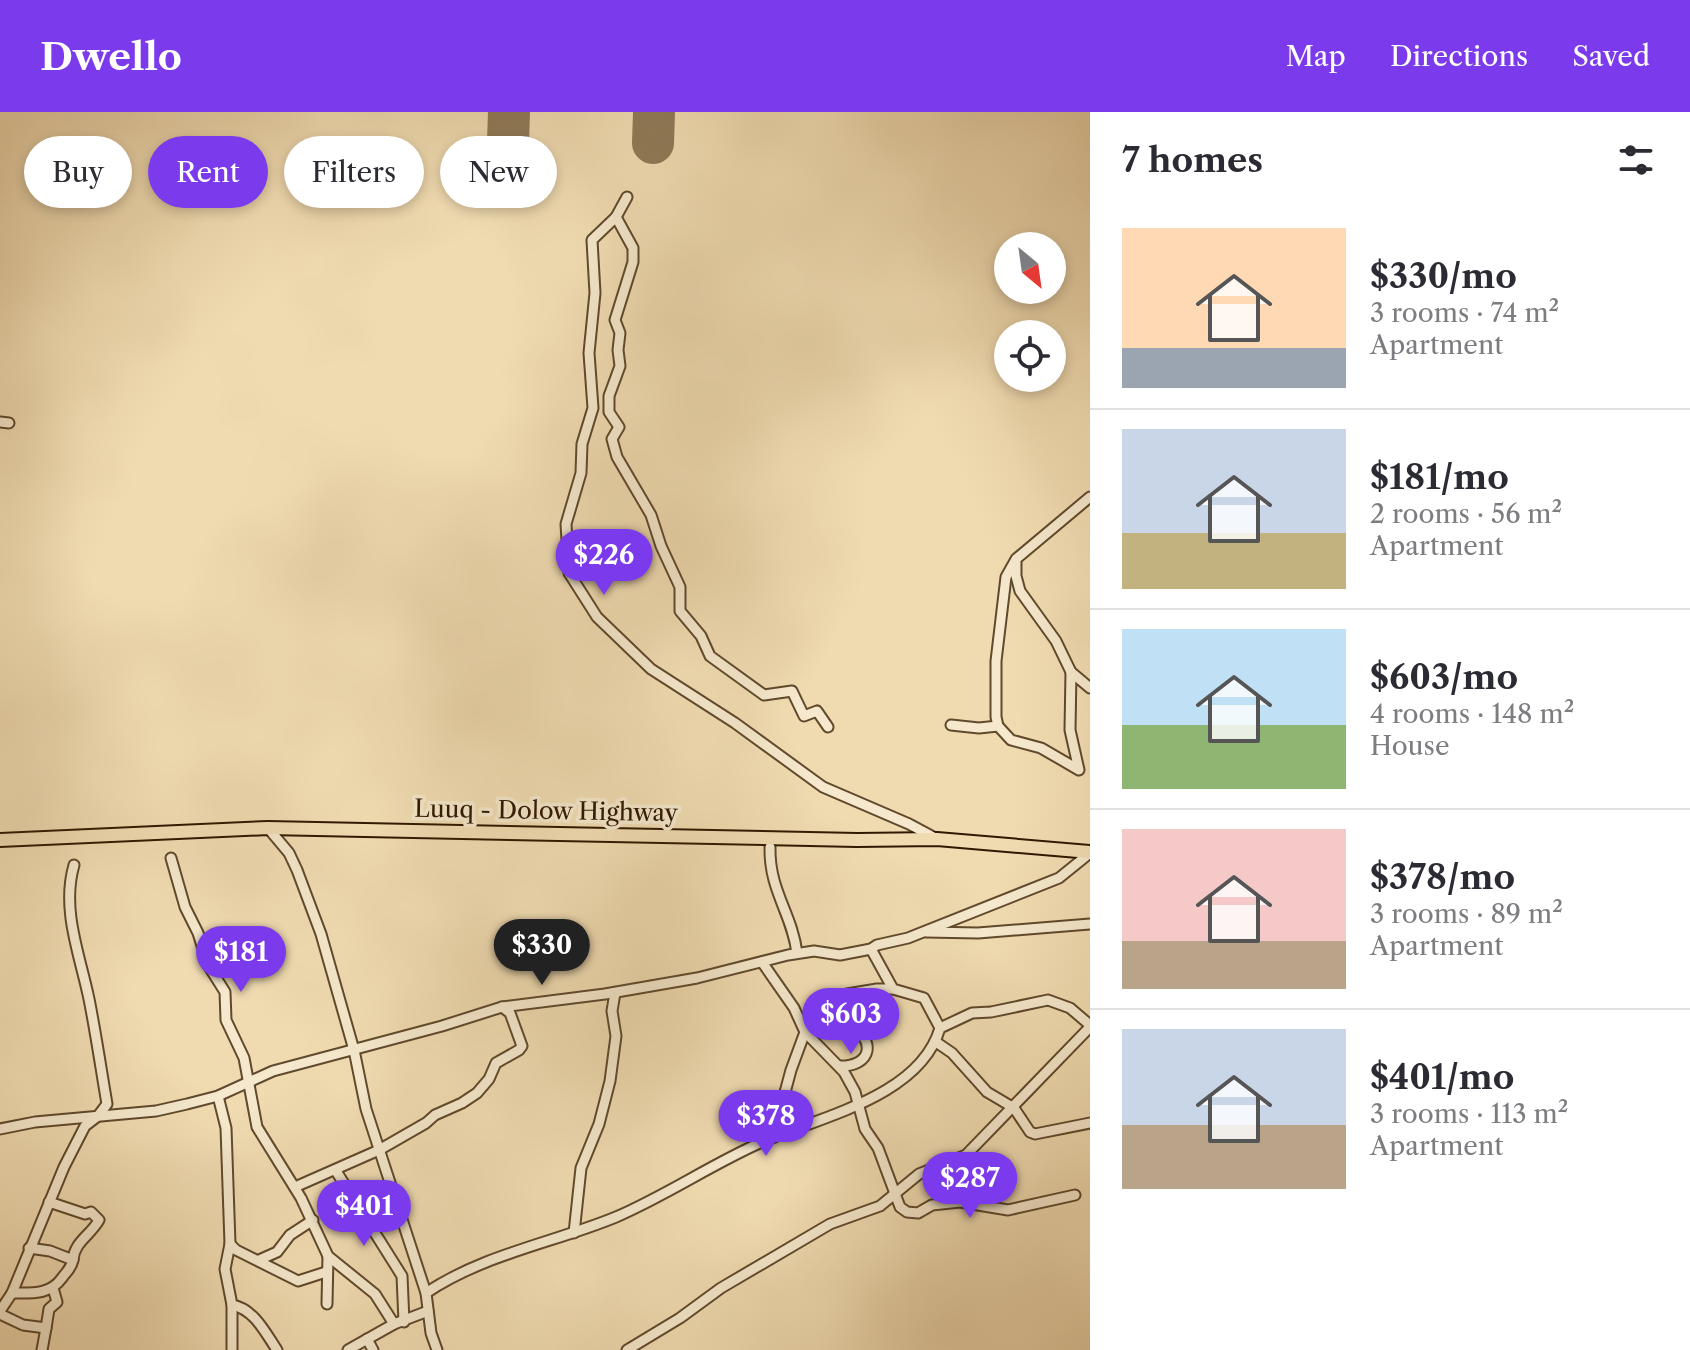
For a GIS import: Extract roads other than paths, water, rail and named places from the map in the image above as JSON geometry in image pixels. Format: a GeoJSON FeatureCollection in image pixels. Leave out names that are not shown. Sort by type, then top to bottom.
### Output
{"type":"FeatureCollection","features":[{"type":"Feature","properties":{"kind":"main road","name":"Luuq - Dolow Highway"},"geometry":{"type":"LineString","coordinates":[[0,840],[268,828],[937,839],[1090,852]]}},
{"type":"Feature","properties":{"kind":"street"},"geometry":{"type":"LineString","coordinates":[[627,197],[616,217],[592,240],[595,293],[589,353],[593,408],[582,444],[581,473],[566,524],[569,573],[597,617],[651,669],[735,723],[823,787],[937,839]]}},
{"type":"Feature","properties":{"kind":"street"},"geometry":{"type":"LineString","coordinates":[[616,217],[633,248],[633,262],[615,320],[620,333],[620,366],[609,396],[609,412],[619,427],[612,439],[617,457],[651,515],[680,587],[680,611],[701,636],[710,656],[764,695],[792,691],[804,716],[817,711],[828,727]]}},
{"type":"Feature","properties":{"kind":"street"},"geometry":{"type":"LineString","coordinates":[[1090,497],[1016,559],[1006,577],[996,661],[998,726],[1011,740],[1041,748],[1079,770],[1090,772]]}},
{"type":"Feature","properties":{"kind":"street"},"geometry":{"type":"LineString","coordinates":[[1016,559],[1020,591],[1056,641],[1071,672],[1090,688]]}},
{"type":"Feature","properties":{"kind":"street"},"geometry":{"type":"LineString","coordinates":[[1071,672],[1070,730],[1079,770]]}},
{"type":"Feature","properties":{"kind":"street"},"geometry":{"type":"LineString","coordinates":[[951,725],[979,728],[998,726]]}},
{"type":"Feature","properties":{"kind":"street"},"geometry":{"type":"LineString","coordinates":[[268,828],[289,853],[321,934],[354,1050],[365,1105],[426,1293],[431,1333],[437,1350]]}},
{"type":"Feature","properties":{"kind":"street"},"geometry":{"type":"LineString","coordinates":[[770,847],[773,884],[797,953]]}},
{"type":"Feature","properties":{"kind":"street"},"geometry":{"type":"LineString","coordinates":[[0,1129],[35,1122],[156,1111],[218,1096],[273,1071],[502,1007],[615,993],[697,978],[797,953],[814,951],[840,955],[871,949],[1059,878],[1090,852]]}},
{"type":"Feature","properties":{"kind":"street"},"geometry":{"type":"LineString","coordinates":[[171,858],[185,907],[198,933],[208,965],[225,992],[226,1020],[249,1073],[247,1081],[257,1127],[295,1187],[328,1256],[375,1294],[399,1323]]}},
{"type":"Feature","properties":{"kind":"street"},"geometry":{"type":"LineString","coordinates":[[46,1328],[23,1325],[0,1312],[12,1293],[49,1202],[85,1126],[107,1104],[88,997],[75,946],[68,886],[74,865]]}},
{"type":"Feature","properties":{"kind":"street"},"geometry":{"type":"LineString","coordinates":[[921,932],[978,933],[1090,924]]}},
{"type":"Feature","properties":{"kind":"street"},"geometry":{"type":"LineString","coordinates":[[871,949],[893,989]]}},
{"type":"Feature","properties":{"kind":"street"},"geometry":{"type":"LineString","coordinates":[[762,962],[794,1008],[805,1032],[844,1072],[860,1105],[865,1129],[878,1148],[900,1207],[907,1212],[918,1213],[932,1205],[960,1202],[1008,1210],[1075,1195]]}},
{"type":"Feature","properties":{"kind":"street"},"geometry":{"type":"LineString","coordinates":[[426,1293],[473,1266],[574,1233],[653,1200],[724,1159],[860,1105],[888,1090],[936,1042],[940,1028],[924,998],[893,989],[847,994],[845,1002],[849,1024],[861,1030],[867,1040],[867,1051],[862,1060],[850,1066],[838,1066]]}},
{"type":"Feature","properties":{"kind":"street"},"geometry":{"type":"LineString","coordinates":[[574,1233],[581,1168],[599,1124],[610,1081],[616,1036],[612,1011],[615,993]]}},
{"type":"Feature","properties":{"kind":"street"},"geometry":{"type":"LineString","coordinates":[[627,1350],[680,1318],[721,1288],[830,1224],[880,1206],[919,1174],[966,1155],[1090,1026],[1070,1008],[1048,1000],[972,1013],[940,1028]]}},
{"type":"Feature","properties":{"kind":"street"},"geometry":{"type":"LineString","coordinates":[[295,1187],[379,1150],[477,1093],[489,1079],[496,1063],[522,1046],[510,1013],[502,1007]]}},
{"type":"Feature","properties":{"kind":"street"},"geometry":{"type":"LineString","coordinates":[[773,1137],[805,1032]]}},
{"type":"Feature","properties":{"kind":"street"},"geometry":{"type":"LineString","coordinates":[[936,1042],[952,1053],[987,1092],[1014,1108],[1021,1123],[1030,1132],[1035,1134],[1090,1123]]}},
{"type":"Feature","properties":{"kind":"street"},"geometry":{"type":"LineString","coordinates":[[218,1096],[226,1128],[230,1244],[225,1269],[232,1305],[232,1350]]}},
{"type":"Feature","properties":{"kind":"street"},"geometry":{"type":"LineString","coordinates":[[336,1171],[402,1276],[399,1323]]}},
{"type":"Feature","properties":{"kind":"street"},"geometry":{"type":"LineString","coordinates":[[12,1293],[35,1293],[53,1288],[71,1268],[77,1245],[99,1220],[91,1212],[85,1214],[49,1202]]}},
{"type":"Feature","properties":{"kind":"street"},"geometry":{"type":"LineString","coordinates":[[259,1260],[277,1252],[290,1235],[313,1220]]}},
{"type":"Feature","properties":{"kind":"street"},"geometry":{"type":"LineString","coordinates":[[230,1244],[236,1250],[298,1281],[326,1272]]}},
{"type":"Feature","properties":{"kind":"street"},"geometry":{"type":"LineString","coordinates":[[29,1248],[50,1251],[73,1260]]}},
{"type":"Feature","properties":{"kind":"street"},"geometry":{"type":"LineString","coordinates":[[327,1304],[328,1256]]}},
{"type":"Feature","properties":{"kind":"street"},"geometry":{"type":"LineString","coordinates":[[42,1350],[49,1309],[57,1302],[53,1288]]}},
{"type":"Feature","properties":{"kind":"street"},"geometry":{"type":"LineString","coordinates":[[232,1305],[242,1307],[258,1321],[277,1350]]}},
{"type":"Feature","properties":{"kind":"street"},"geometry":{"type":"LineString","coordinates":[[348,1350],[428,1311]]}},
{"type":"Feature","properties":{"kind":"street"},"geometry":{"type":"LineString","coordinates":[[367,1339],[373,1350]]}}]}
